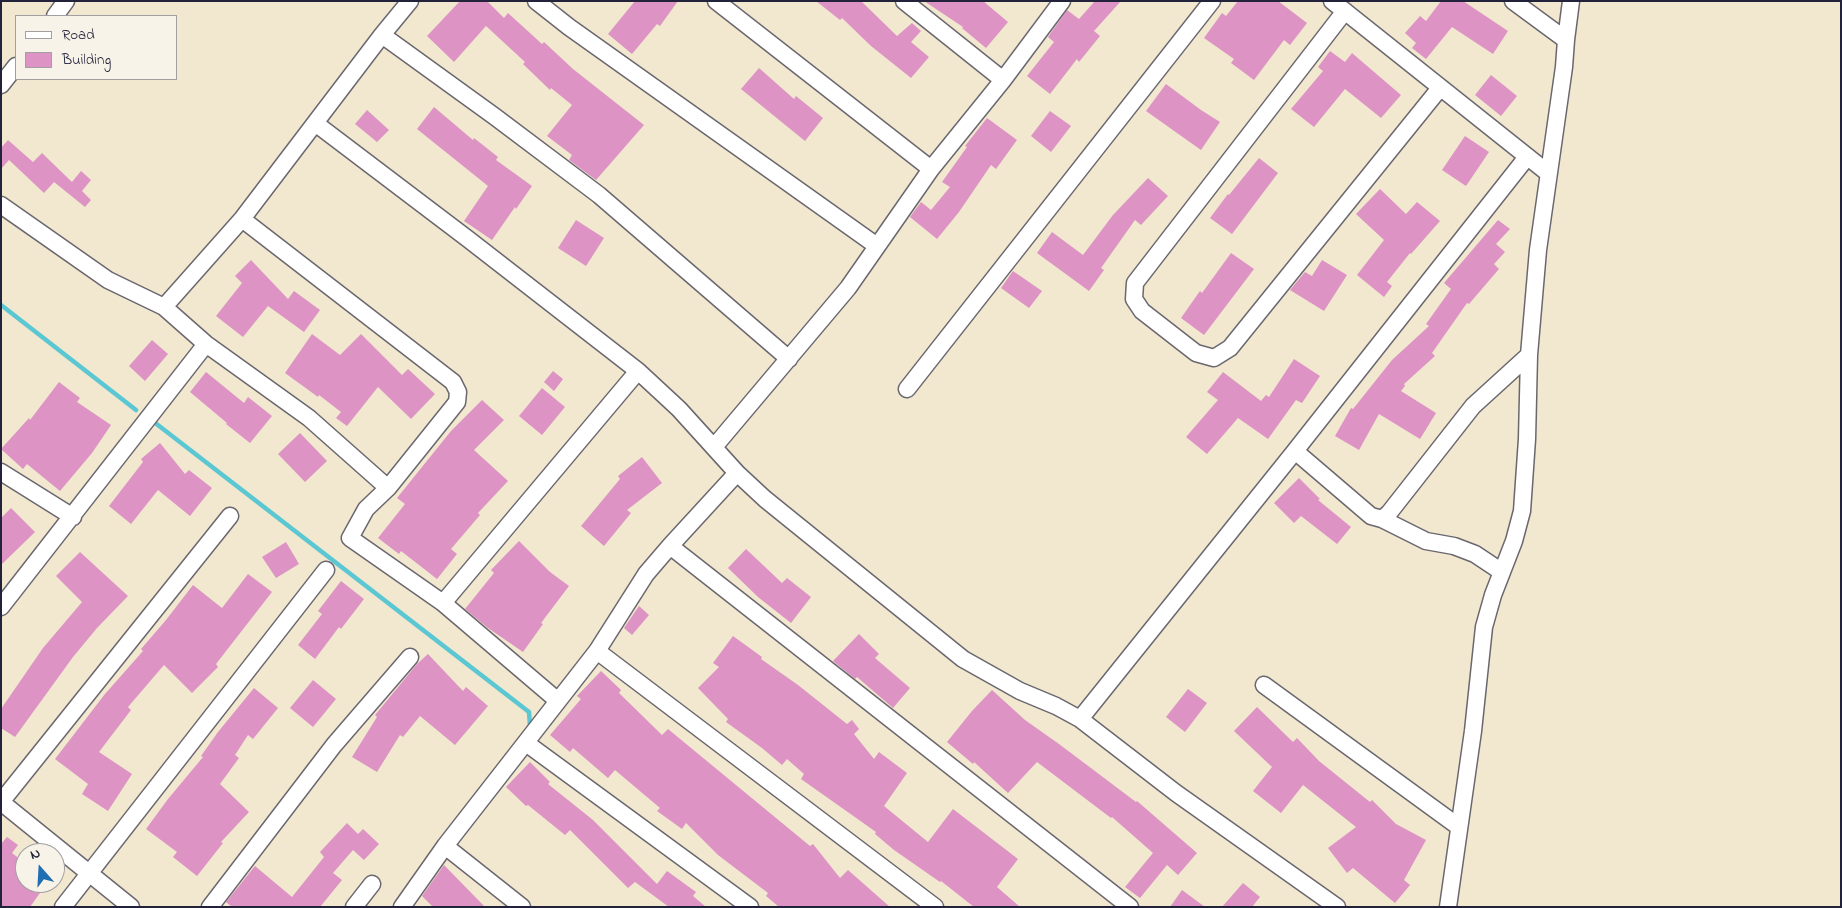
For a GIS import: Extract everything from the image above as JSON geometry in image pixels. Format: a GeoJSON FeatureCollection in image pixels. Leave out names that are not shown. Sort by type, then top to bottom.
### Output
{"type":"FeatureCollection","features":[{"type":"Feature","properties":{"kind":"street"},"geometry":{"type":"LineString","coordinates":[[56,15],[66,1]]}},
{"type":"Feature","properties":{"kind":"street"},"geometry":{"type":"LineString","coordinates":[[164,307],[242,219],[410,1]]}},
{"type":"Feature","properties":{"kind":"street"},"geometry":{"type":"LineString","coordinates":[[536,1],[577,33],[877,246]]}},
{"type":"Feature","properties":{"kind":"street"},"geometry":{"type":"LineString","coordinates":[[716,1],[931,169]]}},
{"type":"Feature","properties":{"kind":"street"},"geometry":{"type":"LineString","coordinates":[[904,1],[1003,80]]}},
{"type":"Feature","properties":{"kind":"street"},"geometry":{"type":"LineString","coordinates":[[714,447],[848,288],[931,169],[1003,80],[1062,1]]}},
{"type":"Feature","properties":{"kind":"street"},"geometry":{"type":"LineString","coordinates":[[907,388],[1212,1]]}},
{"type":"Feature","properties":{"kind":"street"},"geometry":{"type":"LineString","coordinates":[[1332,1],[1548,173]]}},
{"type":"Feature","properties":{"kind":"street"},"geometry":{"type":"LineString","coordinates":[[1513,1],[1566,40]]}},
{"type":"Feature","properties":{"kind":"street"},"geometry":{"type":"LineString","coordinates":[[1448,907],[1473,731],[1484,627],[1522,511],[1527,439],[1529,355],[1538,250],[1564,67],[1571,1]]}},
{"type":"Feature","properties":{"kind":"street"},"geometry":{"type":"LineString","coordinates":[[1345,11],[1135,283],[1134,299],[1142,311],[1196,353],[1214,358],[1230,348],[1440,88]]}},
{"type":"Feature","properties":{"kind":"street"},"geometry":{"type":"LineString","coordinates":[[382,35],[599,195],[789,359]]}},
{"type":"Feature","properties":{"kind":"street"},"geometry":{"type":"LineString","coordinates":[[1,85],[15,67]]}},
{"type":"Feature","properties":{"kind":"street"},"geometry":{"type":"LineString","coordinates":[[315,123],[638,371],[679,409],[737,473],[765,499],[963,659],[1020,691],[1056,706],[1080,719],[1176,792],[1337,907]]}},
{"type":"Feature","properties":{"kind":"street"},"geometry":{"type":"LineString","coordinates":[[1080,719],[1295,452],[1527,157]]}},
{"type":"Feature","properties":{"kind":"street"},"geometry":{"type":"LineString","coordinates":[[1,205],[108,280],[164,307],[206,344],[309,418],[388,488]]}},
{"type":"Feature","properties":{"kind":"street"},"geometry":{"type":"LineString","coordinates":[[242,219],[452,382],[458,392],[457,402],[388,488],[366,510],[350,538],[444,603],[558,701]]}},
{"type":"Feature","properties":{"kind":"street"},"geometry":{"type":"LineString","coordinates":[[1,607],[206,344]]}},
{"type":"Feature","properties":{"kind":"street"},"geometry":{"type":"LineString","coordinates":[[1382,519],[1473,406],[1529,355]]}},
{"type":"Feature","properties":{"kind":"street"},"geometry":{"type":"LineString","coordinates":[[444,603],[638,371]]}},
{"type":"Feature","properties":{"kind":"street"},"geometry":{"type":"LineString","coordinates":[[1295,452],[1371,516],[1382,519],[1426,541],[1454,546],[1475,554],[1502,572]]}},
{"type":"Feature","properties":{"kind":"street"},"geometry":{"type":"LineString","coordinates":[[1,472],[73,517]]}},
{"type":"Feature","properties":{"kind":"street"},"geometry":{"type":"LineString","coordinates":[[402,907],[445,846],[598,651],[646,574],[737,473]]}},
{"type":"Feature","properties":{"kind":"street"},"geometry":{"type":"LineString","coordinates":[[130,907],[1,802],[230,516]]}},
{"type":"Feature","properties":{"kind":"street"},"geometry":{"type":"LineString","coordinates":[[670,546],[1130,907]]}},
{"type":"Feature","properties":{"kind":"street"},"geometry":{"type":"LineString","coordinates":[[63,907],[326,570]]}},
{"type":"Feature","properties":{"kind":"street"},"geometry":{"type":"LineString","coordinates":[[598,651],[934,907]]}},
{"type":"Feature","properties":{"kind":"street"},"geometry":{"type":"LineString","coordinates":[[210,907],[334,745],[410,656]]}},
{"type":"Feature","properties":{"kind":"street"},"geometry":{"type":"LineString","coordinates":[[1264,685],[1460,827]]}},
{"type":"Feature","properties":{"kind":"street"},"geometry":{"type":"LineString","coordinates":[[526,742],[750,907]]}},
{"type":"Feature","properties":{"kind":"street"},"geometry":{"type":"LineString","coordinates":[[445,846],[522,907]]}},
{"type":"Feature","properties":{"kind":"street"},"geometry":{"type":"LineString","coordinates":[[354,907],[372,884]]}},
{"type":"Feature","properties":{"kind":"building"},"geometry":{"type":"Polygon","coordinates":[[[460,1],[487,1],[504,18],[508,13],[542,44],[544,42],[573,69],[644,125],[596,180],[569,160],[572,155],[547,136],[572,105],[551,88],[550,90],[523,64],[525,62],[486,26],[454,62],[427,36],[460,1]]]}},
{"type":"Feature","properties":{"kind":"building"},"geometry":{"type":"Polygon","coordinates":[[[635,1],[678,1],[660,26],[657,24],[632,54],[608,34],[635,1]]]}},
{"type":"Feature","properties":{"kind":"building"},"geometry":{"type":"Polygon","coordinates":[[[816,1],[861,1],[897,36],[912,23],[921,31],[911,42],[929,57],[911,78],[871,46],[842,18],[840,20],[816,1]]]}},
{"type":"Feature","properties":{"kind":"building"},"geometry":{"type":"Polygon","coordinates":[[[924,1],[983,1],[1008,22],[986,48],[963,27],[924,1]]]}},
{"type":"Feature","properties":{"kind":"building"},"geometry":{"type":"Polygon","coordinates":[[[1095,1],[1121,1],[1094,31],[1100,36],[1079,62],[1077,59],[1050,94],[1027,76],[1054,42],[1048,37],[1067,10],[1079,19],[1095,1]]]}},
{"type":"Feature","properties":{"kind":"building"},"geometry":{"type":"Polygon","coordinates":[[[1238,1],[1278,1],[1307,23],[1290,45],[1284,40],[1254,80],[1231,63],[1234,59],[1204,38],[1222,13],[1226,16],[1238,1]]]}},
{"type":"Feature","properties":{"kind":"building"},"geometry":{"type":"Polygon","coordinates":[[[1441,1],[1463,1],[1508,31],[1493,54],[1452,27],[1426,59],[1412,48],[1416,43],[1405,33],[1420,16],[1426,21],[1441,1]]]}},
{"type":"Feature","properties":{"kind":"building"},"geometry":{"type":"Polygon","coordinates":[[[1330,51],[1345,62],[1352,53],[1401,95],[1381,118],[1345,89],[1314,127],[1291,109],[1323,71],[1318,67],[1330,51]]]}},
{"type":"Feature","properties":{"kind":"building"},"geometry":{"type":"Polygon","coordinates":[[[759,68],[794,99],[796,96],[823,118],[805,141],[741,89],[759,68]]]}},
{"type":"Feature","properties":{"kind":"building"},"geometry":{"type":"Polygon","coordinates":[[[1491,75],[1517,96],[1501,116],[1475,95],[1491,75]]]}},
{"type":"Feature","properties":{"kind":"building"},"geometry":{"type":"Polygon","coordinates":[[[1166,84],[1220,122],[1201,150],[1146,111],[1166,84]]]}},
{"type":"Feature","properties":{"kind":"building"},"geometry":{"type":"Polygon","coordinates":[[[434,107],[473,140],[474,138],[498,157],[496,160],[532,186],[492,240],[464,221],[488,186],[417,129],[434,107]]]}},
{"type":"Feature","properties":{"kind":"building"},"geometry":{"type":"Polygon","coordinates":[[[367,110],[389,130],[377,142],[355,124],[367,110]]]}},
{"type":"Feature","properties":{"kind":"building"},"geometry":{"type":"Polygon","coordinates":[[[1050,111],[1071,126],[1051,152],[1031,136],[1050,111]]]}},
{"type":"Feature","properties":{"kind":"building"},"geometry":{"type":"Polygon","coordinates":[[[987,118],[1017,140],[996,169],[991,165],[959,212],[937,239],[910,217],[921,202],[931,210],[950,187],[942,182],[967,147],[965,146],[987,118]]]}},
{"type":"Feature","properties":{"kind":"building"},"geometry":{"type":"Polygon","coordinates":[[[1465,136],[1489,152],[1466,186],[1442,170],[1465,136]]]}},
{"type":"Feature","properties":{"kind":"building"},"geometry":{"type":"Polygon","coordinates":[[[8,140],[33,162],[42,153],[72,182],[81,171],[91,180],[82,191],[91,200],[85,207],[54,182],[44,193],[9,160],[1,169],[1,148],[8,140]]]}},
{"type":"Feature","properties":{"kind":"building"},"geometry":{"type":"Polygon","coordinates":[[[1259,158],[1278,173],[1232,234],[1210,218],[1259,158]]]}},
{"type":"Feature","properties":{"kind":"building"},"geometry":{"type":"Polygon","coordinates":[[[1148,178],[1168,196],[1141,225],[1135,220],[1101,268],[1104,270],[1089,291],[1037,253],[1052,232],[1083,255],[1113,215],[1148,178]]]}},
{"type":"Feature","properties":{"kind":"building"},"geometry":{"type":"Polygon","coordinates":[[[1380,189],[1406,214],[1417,202],[1440,221],[1410,253],[1387,282],[1392,286],[1384,297],[1357,275],[1384,240],[1356,214],[1380,189]]]}},
{"type":"Feature","properties":{"kind":"building"},"geometry":{"type":"Polygon","coordinates":[[[576,220],[604,238],[586,266],[558,248],[576,220]]]}},
{"type":"Feature","properties":{"kind":"building"},"geometry":{"type":"Polygon","coordinates":[[[1498,220],[1510,229],[1496,244],[1505,252],[1494,264],[1499,269],[1469,304],[1467,303],[1432,353],[1435,356],[1404,384],[1405,386],[1401,391],[1436,413],[1420,439],[1379,414],[1359,450],[1335,436],[1351,408],[1353,409],[1392,360],[1429,326],[1426,324],[1451,289],[1444,283],[1498,220]]]}},
{"type":"Feature","properties":{"kind":"building"},"geometry":{"type":"Polygon","coordinates":[[[1231,253],[1254,269],[1204,335],[1181,318],[1231,253]]]}},
{"type":"Feature","properties":{"kind":"building"},"geometry":{"type":"Polygon","coordinates":[[[251,260],[288,299],[294,291],[320,310],[304,332],[268,306],[243,337],[216,316],[242,283],[235,276],[251,260]]]}},
{"type":"Feature","properties":{"kind":"building"},"geometry":{"type":"Polygon","coordinates":[[[1322,260],[1347,275],[1324,311],[1290,290],[1305,272],[1312,276],[1322,260]]]}},
{"type":"Feature","properties":{"kind":"building"},"geometry":{"type":"Polygon","coordinates":[[[1013,271],[1042,291],[1029,308],[1001,288],[1013,271]]]}},
{"type":"Feature","properties":{"kind":"building"},"geometry":{"type":"Polygon","coordinates":[[[312,334],[340,355],[361,334],[402,375],[408,369],[435,394],[411,419],[378,387],[347,426],[336,418],[341,412],[285,373],[312,334]]]}},
{"type":"Feature","properties":{"kind":"building"},"geometry":{"type":"Polygon","coordinates":[[[152,340],[168,354],[145,381],[129,366],[152,340]]]}},
{"type":"Feature","properties":{"kind":"building"},"geometry":{"type":"Polygon","coordinates":[[[1294,359],[1320,376],[1302,403],[1296,400],[1268,439],[1238,418],[1207,454],[1186,437],[1218,400],[1207,392],[1223,372],[1261,401],[1266,395],[1269,397],[1294,359]]]}},
{"type":"Feature","properties":{"kind":"building"},"geometry":{"type":"Polygon","coordinates":[[[553,371],[563,379],[554,391],[544,382],[553,371]]]}},
{"type":"Feature","properties":{"kind":"building"},"geometry":{"type":"Polygon","coordinates":[[[206,372],[244,403],[248,397],[272,416],[250,443],[190,392],[206,372]]]}},
{"type":"Feature","properties":{"kind":"building"},"geometry":{"type":"Polygon","coordinates":[[[59,382],[80,398],[77,402],[111,425],[92,453],[60,491],[27,464],[23,469],[1,449],[29,418],[30,420],[59,382]]]}},
{"type":"Feature","properties":{"kind":"building"},"geometry":{"type":"Polygon","coordinates":[[[542,388],[565,407],[542,435],[519,416],[542,388]]]}},
{"type":"Feature","properties":{"kind":"building"},"geometry":{"type":"Polygon","coordinates":[[[482,400],[504,420],[474,450],[508,481],[478,513],[480,515],[451,549],[457,554],[437,579],[401,551],[399,554],[378,538],[405,504],[397,498],[451,431],[482,400]]]}},
{"type":"Feature","properties":{"kind":"building"},"geometry":{"type":"Polygon","coordinates":[[[300,433],[327,461],[305,482],[278,454],[300,433]]]}},
{"type":"Feature","properties":{"kind":"building"},"geometry":{"type":"Polygon","coordinates":[[[160,443],[185,474],[189,470],[212,488],[190,516],[158,490],[131,524],[109,506],[143,462],[141,459],[160,443]]]}},
{"type":"Feature","properties":{"kind":"building"},"geometry":{"type":"Polygon","coordinates":[[[642,457],[662,483],[627,510],[631,513],[604,546],[581,526],[620,479],[618,476],[642,457]]]}},
{"type":"Feature","properties":{"kind":"building"},"geometry":{"type":"Polygon","coordinates":[[[1299,478],[1320,499],[1318,500],[1351,527],[1337,544],[1301,516],[1294,523],[1274,503],[1299,478]]]}},
{"type":"Feature","properties":{"kind":"building"},"geometry":{"type":"Polygon","coordinates":[[[11,508],[35,532],[1,565],[1,518],[11,508]]]}},
{"type":"Feature","properties":{"kind":"building"},"geometry":{"type":"Polygon","coordinates":[[[519,541],[550,572],[569,586],[541,623],[543,624],[523,652],[488,628],[465,609],[494,573],[491,570],[519,541]]]}},
{"type":"Feature","properties":{"kind":"building"},"geometry":{"type":"Polygon","coordinates":[[[286,542],[299,564],[276,578],[262,557],[286,542]]]}},
{"type":"Feature","properties":{"kind":"building"},"geometry":{"type":"Polygon","coordinates":[[[746,549],[782,583],[787,578],[811,597],[791,623],[758,597],[728,568],[746,549]]]}},
{"type":"Feature","properties":{"kind":"building"},"geometry":{"type":"Polygon","coordinates":[[[80,552],[128,596],[97,628],[73,657],[15,737],[1,728],[1,709],[43,648],[82,602],[56,576],[80,552]]]}},
{"type":"Feature","properties":{"kind":"building"},"geometry":{"type":"Polygon","coordinates":[[[248,574],[272,592],[216,664],[218,667],[192,693],[164,665],[128,707],[131,710],[99,752],[132,774],[108,811],[82,794],[88,784],[55,759],[105,694],[143,651],[141,649],[193,585],[222,608],[248,574]]]}},
{"type":"Feature","properties":{"kind":"building"},"geometry":{"type":"Polygon","coordinates":[[[341,581],[364,599],[341,629],[339,627],[315,659],[298,645],[322,614],[318,611],[341,581]]]}},
{"type":"Feature","properties":{"kind":"building"},"geometry":{"type":"Polygon","coordinates":[[[639,606],[649,615],[632,635],[624,628],[639,606]]]}},
{"type":"Feature","properties":{"kind":"building"},"geometry":{"type":"Polygon","coordinates":[[[859,634],[879,654],[875,658],[910,688],[893,708],[857,677],[855,679],[833,661],[859,634]]]}},
{"type":"Feature","properties":{"kind":"building"},"geometry":{"type":"Polygon","coordinates":[[[733,636],[847,724],[852,720],[859,729],[854,734],[874,759],[879,752],[907,773],[884,806],[928,842],[953,809],[1018,859],[997,887],[1020,907],[974,907],[941,881],[894,850],[875,834],[876,832],[801,779],[804,774],[787,759],[782,765],[726,722],[728,719],[698,688],[719,667],[713,663],[733,636]]]}},
{"type":"Feature","properties":{"kind":"building"},"geometry":{"type":"Polygon","coordinates":[[[428,654],[463,691],[466,687],[488,706],[455,745],[420,716],[403,737],[400,735],[377,772],[352,757],[377,717],[375,715],[417,664],[428,654]]]}},
{"type":"Feature","properties":{"kind":"building"},"geometry":{"type":"Polygon","coordinates":[[[601,671],[621,690],[619,693],[662,735],[668,729],[810,846],[813,844],[840,878],[848,870],[890,907],[779,907],[766,896],[768,893],[718,855],[686,823],[682,829],[657,811],[660,808],[615,770],[608,778],[573,748],[570,752],[550,735],[581,699],[577,696],[601,671]]]}},
{"type":"Feature","properties":{"kind":"building"},"geometry":{"type":"Polygon","coordinates":[[[313,680],[336,699],[313,727],[290,708],[313,680]]]}},
{"type":"Feature","properties":{"kind":"building"},"geometry":{"type":"Polygon","coordinates":[[[254,688],[278,708],[253,739],[248,735],[235,755],[239,758],[220,784],[249,812],[221,842],[223,843],[197,876],[173,857],[177,852],[146,829],[203,757],[201,756],[218,732],[254,688]]]}},
{"type":"Feature","properties":{"kind":"building"},"geometry":{"type":"Polygon","coordinates":[[[1188,689],[1207,703],[1185,732],[1166,717],[1188,689]]]}},
{"type":"Feature","properties":{"kind":"building"},"geometry":{"type":"Polygon","coordinates":[[[992,690],[1025,720],[1137,801],[1197,853],[1178,875],[1167,865],[1140,898],[1125,887],[1153,853],[1112,817],[1037,762],[1008,793],[974,762],[973,764],[947,742],[992,690]]]}},
{"type":"Feature","properties":{"kind":"building"},"geometry":{"type":"Polygon","coordinates":[[[1257,707],[1293,742],[1297,738],[1319,761],[1370,802],[1372,800],[1396,824],[1426,840],[1404,880],[1410,885],[1395,903],[1353,868],[1347,873],[1328,848],[1356,827],[1303,785],[1281,813],[1253,791],[1272,767],[1234,731],[1257,707]]]}},
{"type":"Feature","properties":{"kind":"building"},"geometry":{"type":"Polygon","coordinates":[[[530,762],[550,782],[548,784],[593,820],[657,884],[667,871],[696,892],[693,896],[706,907],[669,907],[635,882],[628,888],[570,830],[565,835],[528,805],[526,806],[506,787],[530,762]]]}},
{"type":"Feature","properties":{"kind":"building"},"geometry":{"type":"Polygon","coordinates":[[[347,823],[358,834],[363,829],[379,844],[364,860],[353,850],[333,873],[342,880],[320,907],[232,907],[226,902],[255,866],[292,897],[324,857],[320,852],[347,823]]]}},
{"type":"Feature","properties":{"kind":"building"},"geometry":{"type":"Polygon","coordinates":[[[7,837],[15,843],[15,849],[12,853],[15,855],[15,893],[40,893],[30,907],[1,907],[1,844],[7,837]]]}},
{"type":"Feature","properties":{"kind":"building"},"geometry":{"type":"Polygon","coordinates":[[[444,865],[485,907],[433,907],[422,896],[444,865]]]}},
{"type":"Feature","properties":{"kind":"building"},"geometry":{"type":"Polygon","coordinates":[[[1243,883],[1260,897],[1252,907],[1222,907],[1243,883]]]}},
{"type":"Feature","properties":{"kind":"building"},"geometry":{"type":"Polygon","coordinates":[[[1182,890],[1205,907],[1170,907],[1182,890]]]}},
{"type":"Feature","properties":{"kind":"waterway"},"geometry":{"type":"LineString","coordinates":[[1,305],[136,410]]}},
{"type":"Feature","properties":{"kind":"waterway"},"geometry":{"type":"LineString","coordinates":[[154,422],[529,712],[530,726]]}}]}
